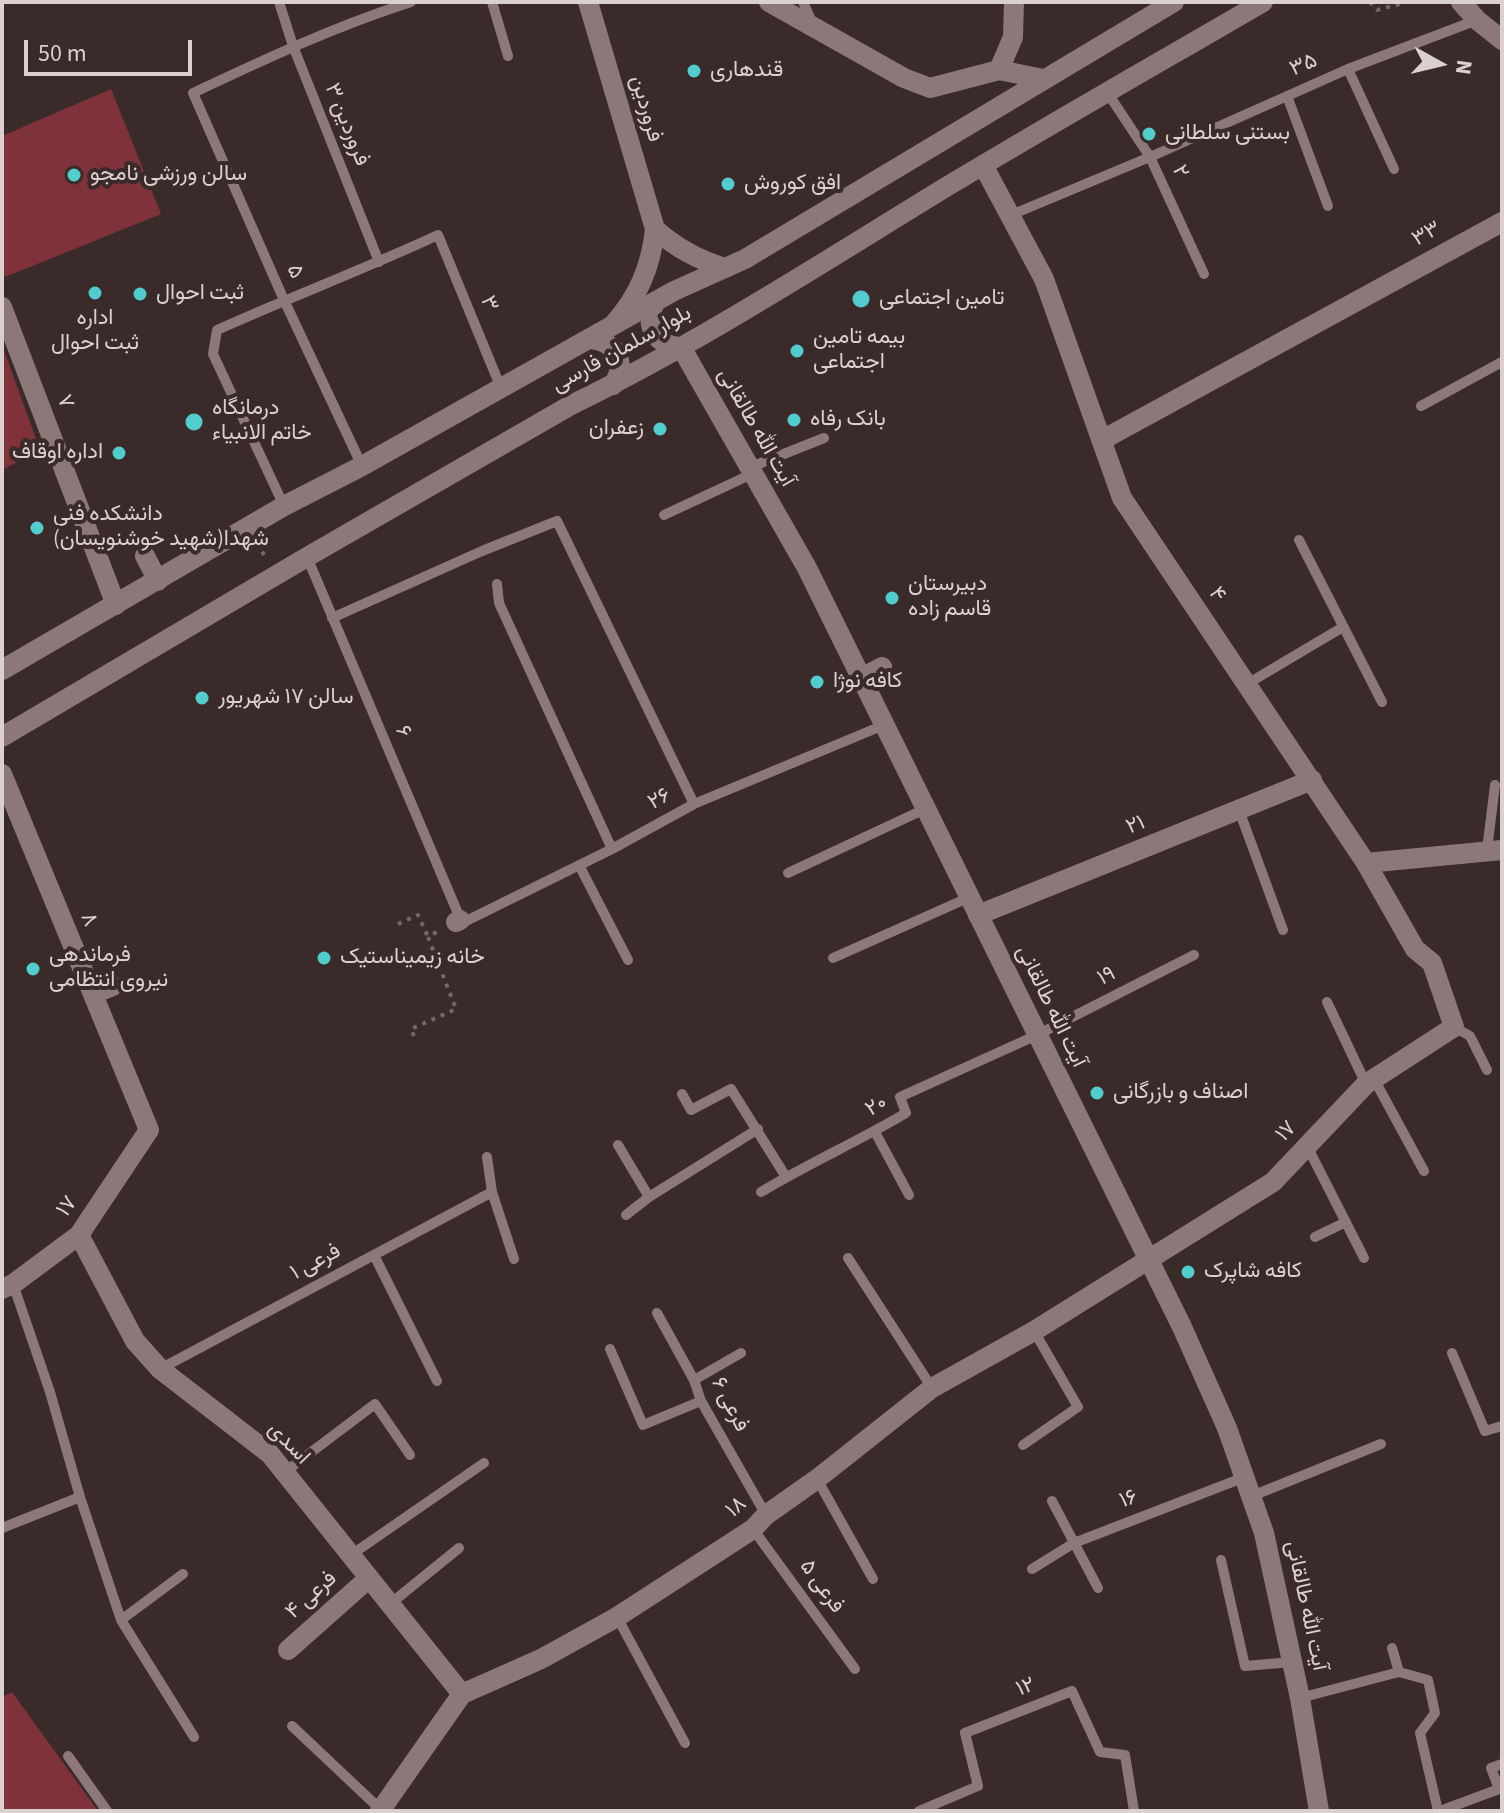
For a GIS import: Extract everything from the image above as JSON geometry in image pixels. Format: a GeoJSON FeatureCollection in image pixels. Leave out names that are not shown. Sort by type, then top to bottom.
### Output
{"type":"FeatureCollection","features":[{"type":"Feature","properties":{"kind":"street","name":"فروردین"},"geometry":{"type":"LineString","coordinates":[[588,2],[655,229]]}},
{"type":"Feature","properties":{"kind":"street"},"geometry":{"type":"LineString","coordinates":[[769,2],[904,78],[930,88],[999,70],[1043,79]]}},
{"type":"Feature","properties":{"kind":"street"},"geometry":{"type":"LineString","coordinates":[[999,70],[1013,37],[1014,2]]}},
{"type":"Feature","properties":{"kind":"street","name":"بلوار سلمان فارسی"},"geometry":{"type":"LineString","coordinates":[[2,670],[284,506],[362,466],[656,301],[751,256],[1174,2]]}},
{"type":"Feature","properties":{"kind":"street","name":"بلوار سلمان فارسی"},"geometry":{"type":"LineString","coordinates":[[2,737],[188,634],[276,575],[571,405],[681,347],[983,165],[1263,2]]}},
{"type":"Feature","properties":{"kind":"street"},"geometry":{"type":"LineString","coordinates":[[1461,2],[1502,40]]}},
{"type":"Feature","properties":{"kind":"street","name":"۴"},"geometry":{"type":"LineString","coordinates":[[983,165],[1044,279],[1122,498],[1366,863],[1415,949],[1432,963],[1454,1027]]}},
{"type":"Feature","properties":{"kind":"street","name":"۳۳"},"geometry":{"type":"LineString","coordinates":[[1102,440],[1502,222]]}},
{"type":"Feature","properties":{"kind":"street"},"geometry":{"type":"LineString","coordinates":[[655,229],[690,255],[725,268]]}},
{"type":"Feature","properties":{"kind":"street"},"geometry":{"type":"LineString","coordinates":[[612,326],[643,281],[652,255],[655,229]]}},
{"type":"Feature","properties":{"kind":"street"},"geometry":{"type":"LineString","coordinates":[[656,301],[650,317],[654,333],[665,344],[681,347]]}},
{"type":"Feature","properties":{"kind":"street","name":"۷"},"geometry":{"type":"LineString","coordinates":[[2,307],[16,326],[116,605]]}},
{"type":"Feature","properties":{"kind":"street"},"geometry":{"type":"LineString","coordinates":[[590,339],[606,342],[618,354],[620,370],[613,385]]}},
{"type":"Feature","properties":{"kind":"street","name":"آیت الله طالقانی"},"geometry":{"type":"LineString","coordinates":[[681,347],[807,568],[1037,1035],[1085,1120],[1155,1262],[1227,1428],[1264,1533],[1300,1698],[1319,1811]]}},
{"type":"Feature","properties":{"kind":"street"},"geometry":{"type":"LineString","coordinates":[[145,556],[158,581]]}},
{"type":"Feature","properties":{"kind":"street"},"geometry":{"type":"LineString","coordinates":[[861,678],[882,667]]}},
{"type":"Feature","properties":{"kind":"street","name":"۸"},"geometry":{"type":"LineString","coordinates":[[2,774],[149,1130]]}},
{"type":"Feature","properties":{"kind":"street","name":"۲۱"},"geometry":{"type":"LineString","coordinates":[[974,906],[1239,810],[1312,780]]}},
{"type":"Feature","properties":{"kind":"street"},"geometry":{"type":"LineString","coordinates":[[1366,863],[1494,850]]}},
{"type":"Feature","properties":{"kind":"street"},"geometry":{"type":"LineString","coordinates":[[93,994],[113,986]]}},
{"type":"Feature","properties":{"kind":"street","name":"۱۷"},"geometry":{"type":"LineString","coordinates":[[1155,1262],[1273,1182],[1370,1082],[1454,1027]]}},
{"type":"Feature","properties":{"kind":"street","name":"۱۷"},"geometry":{"type":"LineString","coordinates":[[8,1287],[79,1235],[149,1130]]}},
{"type":"Feature","properties":{"kind":"street","name":"اسدی"},"geometry":{"type":"LineString","coordinates":[[79,1235],[135,1341],[160,1369],[270,1454],[462,1694]]}},
{"type":"Feature","properties":{"kind":"street","name":"۱۸"},"geometry":{"type":"LineString","coordinates":[[462,1694],[541,1659],[617,1617],[760,1522],[932,1388],[1155,1262]]}},
{"type":"Feature","properties":{"kind":"street","name":"فرعی ۴"},"geometry":{"type":"LineString","coordinates":[[288,1650],[369,1578]]}},
{"type":"Feature","properties":{"kind":"street"},"geometry":{"type":"LineString","coordinates":[[380,1810],[462,1694]]}},
{"type":"Feature","properties":{"kind":"lane","name":"فروردین ۳"},"geometry":{"type":"LineString","coordinates":[[279,2],[293,46],[379,262]]}},
{"type":"Feature","properties":{"kind":"lane"},"geometry":{"type":"LineString","coordinates":[[293,46],[376,7],[411,2]]}},
{"type":"Feature","properties":{"kind":"lane"},"geometry":{"type":"LineString","coordinates":[[492,2],[508,56]]}},
{"type":"Feature","properties":{"kind":"lane"},"geometry":{"type":"LineString","coordinates":[[803,2],[814,29]]}},
{"type":"Feature","properties":{"kind":"lane","name":"۳۵"},"geometry":{"type":"LineString","coordinates":[[1011,215],[1348,69],[1477,20]]}},
{"type":"Feature","properties":{"kind":"lane","name":"۵"},"geometry":{"type":"LineString","coordinates":[[293,46],[193,93],[284,300],[362,466]]}},
{"type":"Feature","properties":{"kind":"lane"},"geometry":{"type":"LineString","coordinates":[[1348,69],[1394,169]]}},
{"type":"Feature","properties":{"kind":"lane","name":"۲"},"geometry":{"type":"LineString","coordinates":[[1107,92],[1150,157],[1204,274]]}},
{"type":"Feature","properties":{"kind":"lane"},"geometry":{"type":"LineString","coordinates":[[1287,96],[1328,206]]}},
{"type":"Feature","properties":{"kind":"lane","name":"۳"},"geometry":{"type":"LineString","coordinates":[[379,262],[438,235],[501,388]]}},
{"type":"Feature","properties":{"kind":"lane"},"geometry":{"type":"LineString","coordinates":[[284,506],[213,354],[217,330],[379,262]]}},
{"type":"Feature","properties":{"kind":"lane"},"geometry":{"type":"LineString","coordinates":[[1421,406],[1502,362]]}},
{"type":"Feature","properties":{"kind":"lane"},"geometry":{"type":"LineString","coordinates":[[664,515],[824,438]]}},
{"type":"Feature","properties":{"kind":"lane"},"geometry":{"type":"LineString","coordinates":[[332,618],[557,521],[694,804]]}},
{"type":"Feature","properties":{"kind":"lane"},"geometry":{"type":"LineString","coordinates":[[1299,540],[1382,702]]}},
{"type":"Feature","properties":{"kind":"lane","name":"۶"},"geometry":{"type":"LineString","coordinates":[[307,557],[459,921]]}},
{"type":"Feature","properties":{"kind":"lane"},"geometry":{"type":"LineString","coordinates":[[497,584],[499,603],[612,849]]}},
{"type":"Feature","properties":{"kind":"lane"},"geometry":{"type":"LineString","coordinates":[[1247,684],[1343,627]]}},
{"type":"Feature","properties":{"kind":"lane","name":"۲۶"},"geometry":{"type":"LineString","coordinates":[[459,921],[612,849],[694,804],[884,725]]}},
{"type":"Feature","properties":{"kind":"lane"},"geometry":{"type":"LineString","coordinates":[[1494,850],[1495,785]]}},
{"type":"Feature","properties":{"kind":"lane"},"geometry":{"type":"LineString","coordinates":[[788,873],[925,809]]}},
{"type":"Feature","properties":{"kind":"lane"},"geometry":{"type":"LineString","coordinates":[[1239,810],[1283,930]]}},
{"type":"Feature","properties":{"kind":"lane"},"geometry":{"type":"LineString","coordinates":[[579,865],[628,960]]}},
{"type":"Feature","properties":{"kind":"lane"},"geometry":{"type":"LineString","coordinates":[[833,958],[974,906]]}},
{"type":"Feature","properties":{"kind":"lane","name":"۱۹"},"geometry":{"type":"LineString","coordinates":[[1037,1035],[1194,955]]}},
{"type":"Feature","properties":{"kind":"lane"},"geometry":{"type":"LineString","coordinates":[[1327,1002],[1370,1082],[1424,1171]]}},
{"type":"Feature","properties":{"kind":"lane"},"geometry":{"type":"LineString","coordinates":[[1454,1027],[1470,1036],[1487,1070]]}},
{"type":"Feature","properties":{"kind":"lane","name":"۲۰"},"geometry":{"type":"LineString","coordinates":[[761,1192],[906,1113],[900,1097],[1037,1035]]}},
{"type":"Feature","properties":{"kind":"lane"},"geometry":{"type":"LineString","coordinates":[[682,1094],[691,1110],[731,1089],[786,1177]]}},
{"type":"Feature","properties":{"kind":"lane"},"geometry":{"type":"LineString","coordinates":[[626,1215],[649,1197],[758,1129]]}},
{"type":"Feature","properties":{"kind":"lane"},"geometry":{"type":"LineString","coordinates":[[875,1132],[909,1195]]}},
{"type":"Feature","properties":{"kind":"lane"},"geometry":{"type":"LineString","coordinates":[[618,1145],[649,1197]]}},
{"type":"Feature","properties":{"kind":"lane"},"geometry":{"type":"LineString","coordinates":[[1307,1146],[1364,1258]]}},
{"type":"Feature","properties":{"kind":"lane"},"geometry":{"type":"LineString","coordinates":[[487,1157],[492,1192],[514,1259]]}},
{"type":"Feature","properties":{"kind":"lane","name":"فرعی ۱"},"geometry":{"type":"LineString","coordinates":[[160,1369],[492,1192]]}},
{"type":"Feature","properties":{"kind":"lane"},"geometry":{"type":"LineString","coordinates":[[1315,1237],[1346,1222]]}},
{"type":"Feature","properties":{"kind":"lane"},"geometry":{"type":"LineString","coordinates":[[374,1255],[437,1381]]}},
{"type":"Feature","properties":{"kind":"lane"},"geometry":{"type":"LineString","coordinates":[[848,1258],[932,1388]]}},
{"type":"Feature","properties":{"kind":"lane"},"geometry":{"type":"LineString","coordinates":[[8,1287],[50,1392],[80,1497],[121,1620],[194,1737]]}},
{"type":"Feature","properties":{"kind":"lane","name":"فرعی ۶"},"geometry":{"type":"LineString","coordinates":[[657,1313],[694,1380],[701,1401],[760,1522]]}},
{"type":"Feature","properties":{"kind":"lane"},"geometry":{"type":"LineString","coordinates":[[1023,1445],[1078,1407],[1034,1331]]}},
{"type":"Feature","properties":{"kind":"lane"},"geometry":{"type":"LineString","coordinates":[[610,1349],[643,1425],[701,1401]]}},
{"type":"Feature","properties":{"kind":"lane"},"geometry":{"type":"LineString","coordinates":[[694,1380],[741,1353]]}},
{"type":"Feature","properties":{"kind":"lane"},"geometry":{"type":"LineString","coordinates":[[1452,1353],[1485,1431],[1502,1426]]}},
{"type":"Feature","properties":{"kind":"lane"},"geometry":{"type":"LineString","coordinates":[[285,1472],[375,1404],[410,1455]]}},
{"type":"Feature","properties":{"kind":"lane","name":"۱۶"},"geometry":{"type":"LineString","coordinates":[[1032,1569],[1074,1543],[1381,1444]]}},
{"type":"Feature","properties":{"kind":"lane"},"geometry":{"type":"LineString","coordinates":[[351,1555],[484,1463]]}},
{"type":"Feature","properties":{"kind":"lane"},"geometry":{"type":"LineString","coordinates":[[817,1479],[873,1579]]}},
{"type":"Feature","properties":{"kind":"lane"},"geometry":{"type":"LineString","coordinates":[[2,1528],[80,1497]]}},
{"type":"Feature","properties":{"kind":"lane"},"geometry":{"type":"LineString","coordinates":[[1052,1501],[1098,1588]]}},
{"type":"Feature","properties":{"kind":"lane","name":"فرعی ۵"},"geometry":{"type":"LineString","coordinates":[[760,1522],[855,1669]]}},
{"type":"Feature","properties":{"kind":"lane"},"geometry":{"type":"LineString","coordinates":[[390,1604],[459,1548]]}},
{"type":"Feature","properties":{"kind":"lane"},"geometry":{"type":"LineString","coordinates":[[1221,1560],[1245,1666],[1292,1662]]}},
{"type":"Feature","properties":{"kind":"lane"},"geometry":{"type":"LineString","coordinates":[[121,1620],[183,1574]]}},
{"type":"Feature","properties":{"kind":"lane"},"geometry":{"type":"LineString","coordinates":[[617,1617],[685,1743]]}},
{"type":"Feature","properties":{"kind":"lane"},"geometry":{"type":"LineString","coordinates":[[1392,1648],[1399,1672]]}},
{"type":"Feature","properties":{"kind":"lane"},"geometry":{"type":"LineString","coordinates":[[1300,1698],[1399,1672],[1428,1680],[1435,1713],[1420,1733],[1439,1811],[1499,1789],[1491,1768],[1502,1764]]}},
{"type":"Feature","properties":{"kind":"lane","name":"۱۲"},"geometry":{"type":"LineString","coordinates":[[919,1811],[978,1786],[965,1733],[1072,1691],[1100,1752],[1125,1755],[1134,1811]]}},
{"type":"Feature","properties":{"kind":"lane"},"geometry":{"type":"LineString","coordinates":[[292,1726],[380,1810]]}},
{"type":"Feature","properties":{"kind":"lane"},"geometry":{"type":"LineString","coordinates":[[68,1756],[107,1811]]}},
{"type":"Feature","properties":{"kind":"path"},"geometry":{"type":"LineString","coordinates":[[1370,2],[1377,10],[1407,2]]}},
{"type":"Feature","properties":{"kind":"path"},"geometry":{"type":"LineString","coordinates":[[248,527],[276,575]]}},
{"type":"Feature","properties":{"kind":"path"},"geometry":{"type":"LineString","coordinates":[[398,924],[418,915],[456,1009],[411,1029],[414,1036]]}},
{"type":"Feature","properties":{"kind":"path"},"geometry":{"type":"LineString","coordinates":[[428,937],[459,921]]}},
{"type":"Feature","properties":{"kind":"shaded area","name":"سالن ورزشی نامجو"},"geometry":{"type":"Polygon","coordinates":[[[111,89],[161,214],[5,277],[2,268],[2,136],[111,89]]]}},
{"type":"Feature","properties":{"kind":"shaded area"},"geometry":{"type":"Polygon","coordinates":[[[2,345],[40,450],[2,470],[2,345]]]}},
{"type":"Feature","properties":{"kind":"shaded area"},"geometry":{"type":"Polygon","coordinates":[[[12,1692],[98,1811],[2,1811],[2,1697],[12,1692]]]}},
{"type":"Feature","properties":{"kind":"place","name":"قندهاری"},"geometry":{"type":"Point","coordinates":[694,71]}},
{"type":"Feature","properties":{"kind":"place","name":"بستنی سلطانی"},"geometry":{"type":"Point","coordinates":[1149,134]}},
{"type":"Feature","properties":{"kind":"place","name":"سالن ورزشی نامجو"},"geometry":{"type":"Point","coordinates":[74,175]}},
{"type":"Feature","properties":{"kind":"place","name":"افق کوروش"},"geometry":{"type":"Point","coordinates":[728,184]}},
{"type":"Feature","properties":{"kind":"place","name":"اداره ثبت احوال"},"geometry":{"type":"Point","coordinates":[95,293]}},
{"type":"Feature","properties":{"kind":"place","name":"ثبت احوال"},"geometry":{"type":"Point","coordinates":[140,294]}},
{"type":"Feature","properties":{"kind":"place","name":"تامین اجتماعی"},"geometry":{"type":"Point","coordinates":[861,299]}},
{"type":"Feature","properties":{"kind":"place","name":"بیمه تامین اجتماعی"},"geometry":{"type":"Point","coordinates":[797,351]}},
{"type":"Feature","properties":{"kind":"place","name":"بانک رفاه"},"geometry":{"type":"Point","coordinates":[794,420]}},
{"type":"Feature","properties":{"kind":"place","name":"درمانگاه خاتم الانبیاء"},"geometry":{"type":"Point","coordinates":[194,422]}},
{"type":"Feature","properties":{"kind":"place","name":"زعفران"},"geometry":{"type":"Point","coordinates":[660,429]}},
{"type":"Feature","properties":{"kind":"place","name":"اداره اوقاف"},"geometry":{"type":"Point","coordinates":[119,453]}},
{"type":"Feature","properties":{"kind":"place","name":"دانشکده فنی شهدا(شهید خوشنویسان)"},"geometry":{"type":"Point","coordinates":[37,528]}},
{"type":"Feature","properties":{"kind":"place","name":"دبیرستان قاسم زاده"},"geometry":{"type":"Point","coordinates":[892,598]}},
{"type":"Feature","properties":{"kind":"place","name":"کافه نوژا"},"geometry":{"type":"Point","coordinates":[817,682]}},
{"type":"Feature","properties":{"kind":"place","name":"سالن ۱۷ شهریور"},"geometry":{"type":"Point","coordinates":[202,698]}},
{"type":"Feature","properties":{"kind":"place","name":"خانه زیمیناستیک"},"geometry":{"type":"Point","coordinates":[324,958]}},
{"type":"Feature","properties":{"kind":"place","name":"فرماندهی نیروی انتظامی"},"geometry":{"type":"Point","coordinates":[33,969]}},
{"type":"Feature","properties":{"kind":"place","name":"اصناف و بازرگانی"},"geometry":{"type":"Point","coordinates":[1097,1093]}},
{"type":"Feature","properties":{"kind":"place","name":"کافه شاپرک"},"geometry":{"type":"Point","coordinates":[1188,1272]}}]}
